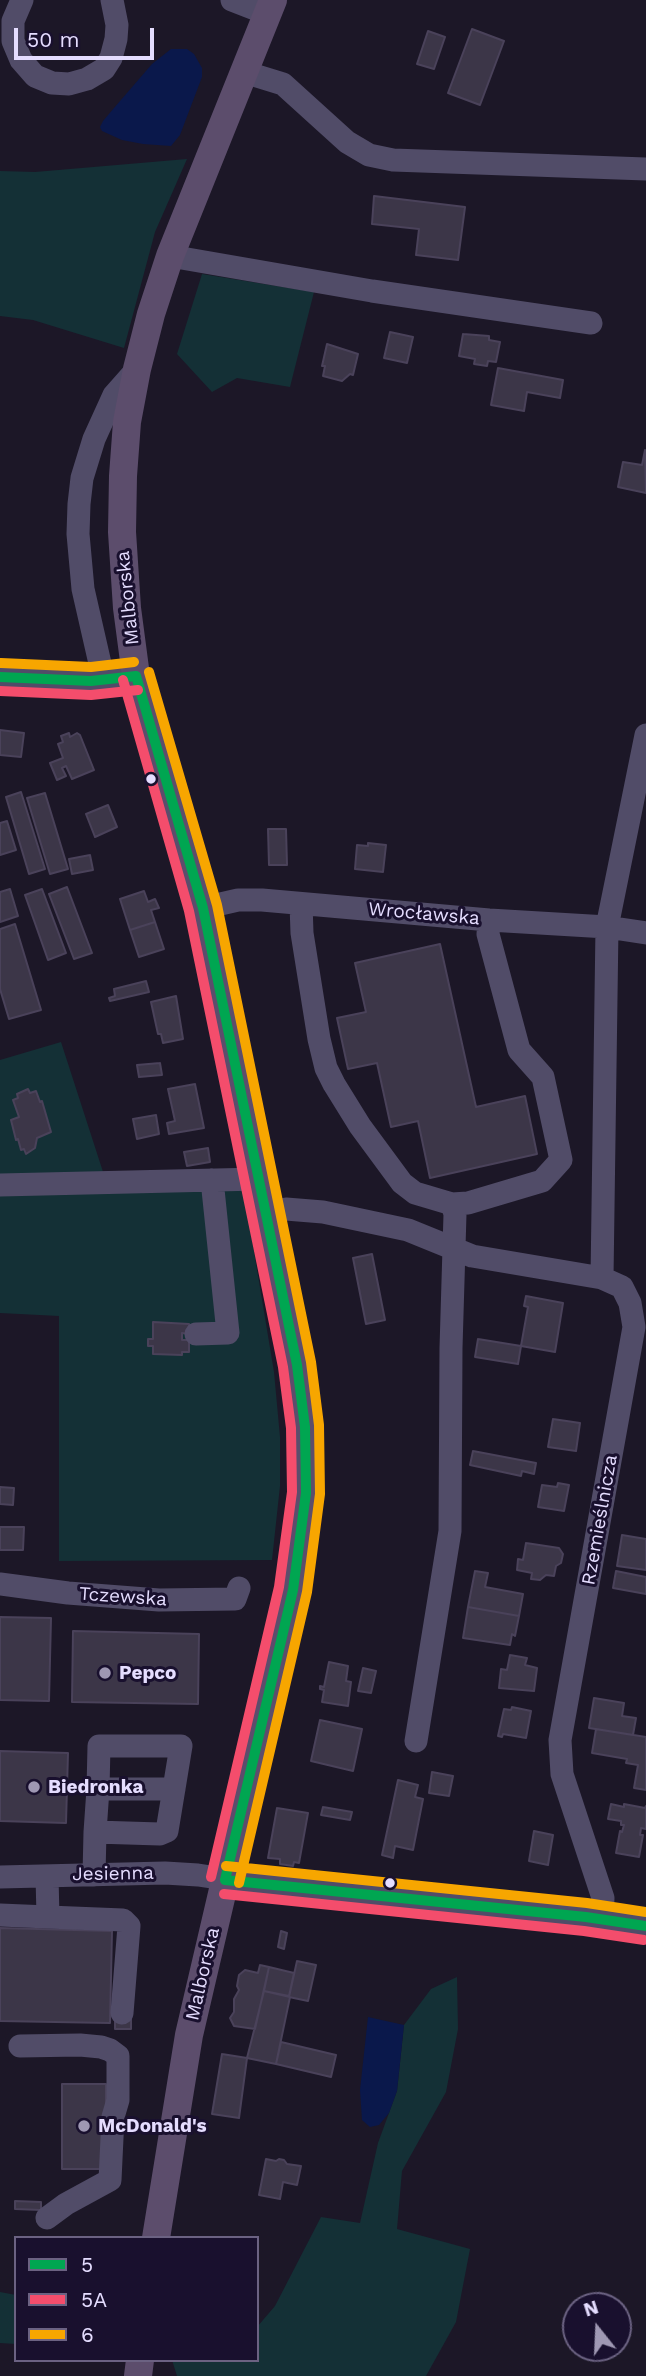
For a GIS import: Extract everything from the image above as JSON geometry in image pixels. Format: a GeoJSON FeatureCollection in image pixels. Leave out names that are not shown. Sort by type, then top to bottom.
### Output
{"type":"FeatureCollection","features":[{"type":"Feature","properties":{"kind":"main road","name":"Malborska"},"geometry":{"type":"LineString","coordinates":[[156,2236],[189,2035],[293,1590],[306,1493],[304,1427],[297,1365],[260,1179],[203,908],[136,676],[127,608],[122,532],[127,422],[136,369],[170,256],[270,7]]}},
{"type":"Feature","properties":{"kind":"street"},"geometry":{"type":"LineString","coordinates":[[22,0],[13,21],[13,41],[21,60],[35,76],[52,83],[69,84],[87,79],[104,69],[111,58],[117,25],[112,0]]}},
{"type":"Feature","properties":{"kind":"street"},"geometry":{"type":"LineString","coordinates":[[232,0],[270,7]]}},
{"type":"Feature","properties":{"kind":"street"},"geometry":{"type":"LineString","coordinates":[[244,72],[283,83],[347,142],[369,155],[393,160],[646,169]]}},
{"type":"Feature","properties":{"kind":"street"},"geometry":{"type":"LineString","coordinates":[[170,256],[372,291],[591,323]]}},
{"type":"Feature","properties":{"kind":"street"},"geometry":{"type":"LineString","coordinates":[[104,681],[83,589],[78,534],[79,504],[82,478],[94,439],[114,395],[136,369]]}},
{"type":"Feature","properties":{"kind":"street"},"geometry":{"type":"LineString","coordinates":[[0,677],[104,681],[136,676]]}},
{"type":"Feature","properties":{"kind":"street"},"geometry":{"type":"LineString","coordinates":[[602,1278],[607,927],[646,735]]}},
{"type":"Feature","properties":{"kind":"street","name":"Wrocławska"},"geometry":{"type":"LineString","coordinates":[[203,908],[238,900],[607,927],[646,933]]}},
{"type":"Feature","properties":{"kind":"street"},"geometry":{"type":"LineString","coordinates":[[301,904],[302,933],[319,1039],[326,1068],[334,1084],[360,1126],[402,1183],[415,1193],[452,1204],[464,1201],[468,1203],[542,1181],[561,1160],[543,1077],[519,1050],[488,934],[489,920]]}},
{"type":"Feature","properties":{"kind":"street"},"geometry":{"type":"LineString","coordinates":[[0,1185],[260,1179]]}},
{"type":"Feature","properties":{"kind":"street"},"geometry":{"type":"LineString","coordinates":[[196,1335],[228,1333],[212,1180]]}},
{"type":"Feature","properties":{"kind":"street"},"geometry":{"type":"LineString","coordinates":[[416,1741],[450,1531],[451,1348],[455,1251],[455,1214],[452,1204]]}},
{"type":"Feature","properties":{"kind":"street","name":"Rzemieślnicza"},"geometry":{"type":"LineString","coordinates":[[266,1212],[286,1209],[323,1212],[408,1230],[472,1256],[602,1278],[622,1287],[630,1303],[634,1327],[560,1740],[562,1774],[603,1898],[602,1920]]}},
{"type":"Feature","properties":{"kind":"street","name":"Tczewska"},"geometry":{"type":"LineString","coordinates":[[0,1584],[68,1593],[159,1600],[235,1599],[239,1588]]}},
{"type":"Feature","properties":{"kind":"street"},"geometry":{"type":"LineString","coordinates":[[94,1875],[95,1832],[99,1789],[99,1746],[181,1746],[167,1831],[160,1834],[95,1832]]}},
{"type":"Feature","properties":{"kind":"street"},"geometry":{"type":"LineString","coordinates":[[99,1789],[174,1789]]}},
{"type":"Feature","properties":{"kind":"street","name":"Jesienna"},"geometry":{"type":"LineString","coordinates":[[0,1877],[165,1873],[646,1926]]}},
{"type":"Feature","properties":{"kind":"street"},"geometry":{"type":"LineString","coordinates":[[47,1876],[48,1917]]}},
{"type":"Feature","properties":{"kind":"street"},"geometry":{"type":"LineString","coordinates":[[0,1915],[123,1920],[130,1926],[122,2012]]}},
{"type":"Feature","properties":{"kind":"street"},"geometry":{"type":"LineString","coordinates":[[20,2046],[101,2047],[118,2056],[118,2100],[113,2117],[110,2180],[66,2204],[47,2218]]}},
{"type":"Feature","properties":{"kind":"green space"},"geometry":{"type":"Polygon","coordinates":[[[187,159],[155,232],[124,348],[33,320],[0,316],[0,171],[35,172],[187,159]]]}},
{"type":"Feature","properties":{"kind":"green space"},"geometry":{"type":"Polygon","coordinates":[[[202,274],[314,292],[290,387],[237,378],[212,392],[177,354],[202,274]]]}},
{"type":"Feature","properties":{"kind":"green space"},"geometry":{"type":"Polygon","coordinates":[[[61,1042],[105,1178],[241,1173],[274,1372],[280,1437],[280,1486],[272,1560],[59,1561],[59,1316],[0,1313],[0,1060],[61,1042]]]}},
{"type":"Feature","properties":{"kind":"green space"},"geometry":{"type":"Polygon","coordinates":[[[457,1977],[458,2029],[446,2092],[402,2171],[397,2229],[470,2249],[456,2322],[426,2376],[177,2376],[173,2362],[259,2362],[259,2325],[275,2306],[321,2217],[360,2223],[378,2143],[397,2091],[404,2025],[431,1989],[457,1977]]]}},
{"type":"Feature","properties":{"kind":"green space"},"geometry":{"type":"Polygon","coordinates":[[[0,2292],[14,2295],[14,2344],[0,2343],[0,2292]]]}},
{"type":"Feature","properties":{"kind":"shaded area"},"geometry":{"type":"Polygon","coordinates":[[[171,49],[187,49],[194,54],[202,68],[202,77],[180,135],[171,146],[122,140],[102,131],[100,127],[103,121],[152,64],[171,49]]]}},
{"type":"Feature","properties":{"kind":"shaded area"},"geometry":{"type":"Polygon","coordinates":[[[368,2017],[404,2025],[397,2091],[389,2113],[379,2125],[370,2127],[362,2120],[360,2090],[368,2017]]]}},
{"type":"Feature","properties":{"kind":"building"},"geometry":{"type":"Polygon","coordinates":[[[472,29],[504,41],[480,105],[448,93],[472,29]]]}},
{"type":"Feature","properties":{"kind":"building"},"geometry":{"type":"Polygon","coordinates":[[[428,31],[445,37],[434,69],[417,64],[428,31]]]}},
{"type":"Feature","properties":{"kind":"building"},"geometry":{"type":"Polygon","coordinates":[[[374,196],[465,207],[458,260],[416,255],[419,229],[372,224],[374,196]]]}},
{"type":"Feature","properties":{"kind":"building"},"geometry":{"type":"Polygon","coordinates":[[[390,332],[413,337],[407,363],[384,358],[390,332]]]}},
{"type":"Feature","properties":{"kind":"building"},"geometry":{"type":"Polygon","coordinates":[[[463,334],[489,336],[489,340],[500,342],[496,362],[488,361],[487,366],[474,364],[475,359],[459,356],[463,334]]]}},
{"type":"Feature","properties":{"kind":"building"},"geometry":{"type":"Polygon","coordinates":[[[327,344],[358,354],[353,375],[350,374],[342,381],[323,376],[325,366],[322,366],[327,344]]]}},
{"type":"Feature","properties":{"kind":"building"},"geometry":{"type":"Polygon","coordinates":[[[498,368],[563,380],[560,398],[527,392],[524,411],[491,405],[498,368]]]}},
{"type":"Feature","properties":{"kind":"building"},"geometry":{"type":"Polygon","coordinates":[[[645,450],[646,493],[618,487],[623,462],[642,465],[645,450]]]}},
{"type":"Feature","properties":{"kind":"building"},"geometry":{"type":"Polygon","coordinates":[[[0,730],[24,733],[21,757],[0,755],[0,730]]]}},
{"type":"Feature","properties":{"kind":"building"},"geometry":{"type":"Polygon","coordinates":[[[69,733],[70,737],[77,733],[80,735],[94,770],[72,779],[66,766],[62,768],[66,776],[57,780],[50,763],[63,758],[58,744],[63,742],[61,736],[69,733]]]}},
{"type":"Feature","properties":{"kind":"building"},"geometry":{"type":"Polygon","coordinates":[[[21,792],[45,869],[29,874],[6,797],[21,792]]]}},
{"type":"Feature","properties":{"kind":"building"},"geometry":{"type":"Polygon","coordinates":[[[45,793],[68,869],[50,874],[27,798],[45,793]]]}},
{"type":"Feature","properties":{"kind":"building"},"geometry":{"type":"Polygon","coordinates":[[[108,805],[117,827],[95,837],[86,814],[108,805]]]}},
{"type":"Feature","properties":{"kind":"building"},"geometry":{"type":"Polygon","coordinates":[[[7,821],[16,850],[0,855],[0,823],[7,821]]]}},
{"type":"Feature","properties":{"kind":"building"},"geometry":{"type":"Polygon","coordinates":[[[268,829],[286,829],[287,865],[269,865],[268,829]]]}},
{"type":"Feature","properties":{"kind":"building"},"geometry":{"type":"Polygon","coordinates":[[[368,843],[386,845],[383,872],[355,869],[357,845],[368,846],[368,843]]]}},
{"type":"Feature","properties":{"kind":"building"},"geometry":{"type":"Polygon","coordinates":[[[90,855],[93,870],[72,874],[69,859],[90,855]]]}},
{"type":"Feature","properties":{"kind":"building"},"geometry":{"type":"Polygon","coordinates":[[[67,887],[92,953],[74,959],[49,894],[67,887]]]}},
{"type":"Feature","properties":{"kind":"building"},"geometry":{"type":"Polygon","coordinates":[[[10,889],[18,916],[0,922],[0,892],[10,889]]]}},
{"type":"Feature","properties":{"kind":"building"},"geometry":{"type":"Polygon","coordinates":[[[42,889],[66,953],[48,960],[25,895],[42,889]]]}},
{"type":"Feature","properties":{"kind":"building"},"geometry":{"type":"Polygon","coordinates":[[[144,891],[148,902],[155,899],[159,908],[151,910],[155,922],[130,930],[120,899],[144,891]]]}},
{"type":"Feature","properties":{"kind":"building"},"geometry":{"type":"Polygon","coordinates":[[[155,922],[164,949],[139,957],[130,930],[155,922]]]}},
{"type":"Feature","properties":{"kind":"building"},"geometry":{"type":"Polygon","coordinates":[[[15,924],[41,1010],[9,1019],[0,989],[0,929],[15,924]]]}},
{"type":"Feature","properties":{"kind":"building"},"geometry":{"type":"Polygon","coordinates":[[[440,944],[476,1107],[525,1096],[537,1154],[430,1178],[418,1121],[391,1127],[377,1063],[348,1069],[337,1018],[366,1012],[355,963],[440,944]]]}},
{"type":"Feature","properties":{"kind":"building"},"geometry":{"type":"Polygon","coordinates":[[[146,981],[149,992],[110,1001],[109,998],[115,996],[114,989],[146,981]]]}},
{"type":"Feature","properties":{"kind":"building"},"geometry":{"type":"Polygon","coordinates":[[[176,996],[183,1039],[163,1043],[161,1034],[158,1034],[151,1002],[176,996]]]}},
{"type":"Feature","properties":{"kind":"building"},"geometry":{"type":"Polygon","coordinates":[[[160,1063],[162,1075],[139,1077],[137,1065],[160,1063]]]}},
{"type":"Feature","properties":{"kind":"building"},"geometry":{"type":"Polygon","coordinates":[[[195,1084],[204,1128],[169,1134],[167,1123],[175,1121],[168,1089],[195,1084]]]}},
{"type":"Feature","properties":{"kind":"building"},"geometry":{"type":"Polygon","coordinates":[[[28,1089],[30,1093],[36,1091],[40,1102],[42,1101],[51,1132],[37,1138],[35,1148],[26,1154],[24,1149],[21,1150],[18,1139],[16,1140],[11,1120],[19,1117],[13,1100],[18,1098],[17,1094],[28,1089]]]}},
{"type":"Feature","properties":{"kind":"building"},"geometry":{"type":"Polygon","coordinates":[[[156,1115],[159,1134],[137,1139],[133,1119],[156,1115]]]}},
{"type":"Feature","properties":{"kind":"building"},"geometry":{"type":"Polygon","coordinates":[[[208,1148],[210,1162],[187,1166],[184,1152],[208,1148]]]}},
{"type":"Feature","properties":{"kind":"building"},"geometry":{"type":"Polygon","coordinates":[[[372,1254],[385,1320],[366,1324],[353,1258],[372,1254]]]}},
{"type":"Feature","properties":{"kind":"building"},"geometry":{"type":"Polygon","coordinates":[[[526,1296],[563,1303],[555,1352],[521,1346],[528,1307],[524,1306],[526,1296]]]}},
{"type":"Feature","properties":{"kind":"building"},"geometry":{"type":"Polygon","coordinates":[[[153,1322],[189,1324],[189,1334],[182,1333],[182,1340],[189,1340],[189,1352],[182,1352],[182,1355],[153,1354],[153,1346],[148,1346],[148,1339],[153,1339],[153,1322]]]}},
{"type":"Feature","properties":{"kind":"building"},"geometry":{"type":"Polygon","coordinates":[[[478,1339],[521,1346],[518,1364],[475,1357],[478,1339]]]}},
{"type":"Feature","properties":{"kind":"building"},"geometry":{"type":"Polygon","coordinates":[[[553,1419],[580,1423],[576,1451],[548,1447],[553,1419]]]}},
{"type":"Feature","properties":{"kind":"building"},"geometry":{"type":"Polygon","coordinates":[[[473,1451],[536,1463],[534,1474],[522,1471],[521,1476],[470,1465],[473,1451]]]}},
{"type":"Feature","properties":{"kind":"building"},"geometry":{"type":"Polygon","coordinates":[[[558,1483],[569,1485],[564,1511],[538,1507],[542,1485],[557,1487],[558,1483]]]}},
{"type":"Feature","properties":{"kind":"building"},"geometry":{"type":"Polygon","coordinates":[[[0,1487],[14,1488],[13,1505],[0,1504],[0,1487]]]}},
{"type":"Feature","properties":{"kind":"building"},"geometry":{"type":"Polygon","coordinates":[[[0,1527],[24,1527],[23,1550],[0,1550],[0,1527]]]}},
{"type":"Feature","properties":{"kind":"building"},"geometry":{"type":"Polygon","coordinates":[[[622,1535],[646,1539],[646,1570],[617,1566],[622,1535]]]}},
{"type":"Feature","properties":{"kind":"building"},"geometry":{"type":"Polygon","coordinates":[[[526,1543],[559,1548],[563,1554],[554,1576],[546,1575],[540,1580],[531,1579],[532,1573],[517,1570],[518,1559],[523,1560],[526,1543]]]}},
{"type":"Feature","properties":{"kind":"building"},"geometry":{"type":"Polygon","coordinates":[[[475,1571],[488,1573],[485,1587],[523,1594],[519,1616],[468,1607],[475,1571]]]}},
{"type":"Feature","properties":{"kind":"building"},"geometry":{"type":"Polygon","coordinates":[[[616,1571],[646,1577],[646,1594],[613,1588],[616,1571]]]}},
{"type":"Feature","properties":{"kind":"building"},"geometry":{"type":"Polygon","coordinates":[[[468,1607],[519,1616],[515,1636],[512,1634],[510,1645],[463,1638],[468,1607]]]}},
{"type":"Feature","properties":{"kind":"building"},"geometry":{"type":"Polygon","coordinates":[[[0,1617],[51,1618],[49,1701],[0,1700],[0,1617]]]}},
{"type":"Feature","properties":{"kind":"building"},"geometry":{"type":"Polygon","coordinates":[[[73,1631],[199,1634],[198,1704],[72,1702],[73,1631]]]}},
{"type":"Feature","properties":{"kind":"building"},"geometry":{"type":"Polygon","coordinates":[[[510,1655],[527,1658],[525,1665],[537,1668],[534,1691],[499,1688],[501,1669],[507,1670],[510,1655]]]}},
{"type":"Feature","properties":{"kind":"building"},"geometry":{"type":"Polygon","coordinates":[[[329,1662],[348,1666],[346,1681],[351,1682],[348,1706],[322,1702],[324,1690],[320,1689],[320,1686],[324,1687],[329,1662]]]}},
{"type":"Feature","properties":{"kind":"building"},"geometry":{"type":"Polygon","coordinates":[[[363,1668],[376,1671],[371,1693],[358,1691],[363,1668]]]}},
{"type":"Feature","properties":{"kind":"building"},"geometry":{"type":"Polygon","coordinates":[[[594,1698],[624,1703],[622,1716],[636,1718],[633,1735],[589,1728],[594,1698]]]}},
{"type":"Feature","properties":{"kind":"building"},"geometry":{"type":"Polygon","coordinates":[[[512,1707],[531,1711],[526,1738],[503,1734],[502,1737],[498,1736],[504,1709],[511,1710],[512,1707]]]}},
{"type":"Feature","properties":{"kind":"building"},"geometry":{"type":"Polygon","coordinates":[[[320,1720],[362,1729],[353,1771],[311,1761],[320,1720]]]}},
{"type":"Feature","properties":{"kind":"building"},"geometry":{"type":"Polygon","coordinates":[[[596,1729],[646,1737],[646,1790],[634,1788],[638,1765],[626,1763],[627,1759],[592,1753],[596,1729]]]}},
{"type":"Feature","properties":{"kind":"building","name":"Biedronka"},"geometry":{"type":"Polygon","coordinates":[[[0,1751],[68,1753],[66,1823],[0,1821],[0,1751]]]}},
{"type":"Feature","properties":{"kind":"building"},"geometry":{"type":"Polygon","coordinates":[[[432,1772],[453,1776],[449,1796],[429,1793],[432,1772]]]}},
{"type":"Feature","properties":{"kind":"building"},"geometry":{"type":"Polygon","coordinates":[[[398,1780],[418,1785],[415,1797],[423,1799],[413,1850],[395,1846],[393,1858],[382,1855],[398,1780]]]}},
{"type":"Feature","properties":{"kind":"building"},"geometry":{"type":"Polygon","coordinates":[[[611,1804],[624,1807],[624,1804],[646,1806],[646,1829],[641,1828],[640,1835],[643,1835],[639,1857],[616,1853],[620,1831],[622,1832],[624,1825],[621,1825],[621,1821],[608,1819],[611,1804]]]}},
{"type":"Feature","properties":{"kind":"building"},"geometry":{"type":"Polygon","coordinates":[[[323,1807],[352,1812],[350,1820],[321,1815],[323,1807]]]}},
{"type":"Feature","properties":{"kind":"building"},"geometry":{"type":"Polygon","coordinates":[[[277,1808],[308,1813],[299,1863],[294,1862],[293,1866],[280,1864],[280,1859],[268,1858],[277,1808]]]}},
{"type":"Feature","properties":{"kind":"building"},"geometry":{"type":"Polygon","coordinates":[[[534,1831],[553,1835],[548,1865],[529,1861],[534,1831]]]}},
{"type":"Feature","properties":{"kind":"building"},"geometry":{"type":"Polygon","coordinates":[[[0,1928],[112,1931],[110,2023],[0,2021],[0,1928]]]}},
{"type":"Feature","properties":{"kind":"building"},"geometry":{"type":"Polygon","coordinates":[[[281,1931],[287,1933],[284,1949],[278,1947],[281,1931]]]}},
{"type":"Feature","properties":{"kind":"building"},"geometry":{"type":"Polygon","coordinates":[[[297,1961],[316,1965],[308,2001],[289,1997],[297,1961]]]}},
{"type":"Feature","properties":{"kind":"building"},"geometry":{"type":"Polygon","coordinates":[[[260,1965],[269,1967],[255,2029],[234,2026],[230,2018],[239,1990],[239,1975],[245,1970],[258,1973],[260,1965]]]}},
{"type":"Feature","properties":{"kind":"building"},"geometry":{"type":"Polygon","coordinates":[[[269,1967],[294,1973],[289,1996],[264,1991],[269,1967]]]}},
{"type":"Feature","properties":{"kind":"building"},"geometry":{"type":"Polygon","coordinates":[[[264,1991],[290,1997],[276,2064],[247,2058],[264,1991]]]}},
{"type":"Feature","properties":{"kind":"building"},"geometry":{"type":"Polygon","coordinates":[[[115,2015],[131,2016],[131,2029],[115,2029],[115,2015]]]}},
{"type":"Feature","properties":{"kind":"building"},"geometry":{"type":"Polygon","coordinates":[[[281,2042],[336,2055],[331,2077],[276,2064],[281,2042]]]}},
{"type":"Feature","properties":{"kind":"building"},"geometry":{"type":"Polygon","coordinates":[[[222,2054],[247,2058],[239,2118],[212,2114],[222,2054]]]}},
{"type":"Feature","properties":{"kind":"building","name":"McDonald's"},"geometry":{"type":"Polygon","coordinates":[[[62,2084],[106,2084],[106,2169],[62,2169],[62,2084]]]}},
{"type":"Feature","properties":{"kind":"building"},"geometry":{"type":"Polygon","coordinates":[[[266,2159],[284,2160],[287,2164],[301,2166],[297,2185],[283,2182],[280,2199],[259,2195],[266,2159]]]}},
{"type":"Feature","properties":{"kind":"building"},"geometry":{"type":"Polygon","coordinates":[[[15,2201],[41,2202],[41,2210],[15,2209],[15,2201]]]}},
{"type":"Feature","properties":{"kind":"transit line","name":"6"},"geometry":{"type":"LineString","coordinates":[[1,663],[91,667],[134,662]]}},
{"type":"Feature","properties":{"kind":"transit line","name":"6"},"geometry":{"type":"LineString","coordinates":[[149,672],[217,905],[311,1362],[319,1425],[320,1494],[307,1592],[239,1883]]}},
{"type":"Feature","properties":{"kind":"transit line","name":"5"},"geometry":{"type":"LineString","coordinates":[[136,676],[203,908],[297,1365],[305,1427],[306,1493],[293,1590],[225,1880]]}},
{"type":"Feature","properties":{"kind":"transit line","name":"5"},"geometry":{"type":"LineString","coordinates":[[0,677],[91,681],[136,676]]}},
{"type":"Feature","properties":{"kind":"transit line","name":"5A"},"geometry":{"type":"LineString","coordinates":[[123,680],[189,911],[283,1367],[291,1428],[292,1492],[279,1587],[211,1877]]}},
{"type":"Feature","properties":{"kind":"transit line","name":"5A"},"geometry":{"type":"LineString","coordinates":[[0,691],[91,695],[138,690]]}},
{"type":"Feature","properties":{"kind":"transit line","name":"6"},"geometry":{"type":"LineString","coordinates":[[226,1866],[587,1903],[646,1912]]}},
{"type":"Feature","properties":{"kind":"transit line","name":"5"},"geometry":{"type":"LineString","coordinates":[[225,1880],[586,1917],[646,1926]]}},
{"type":"Feature","properties":{"kind":"transit line","name":"5A"},"geometry":{"type":"LineString","coordinates":[[224,1894],[584,1931],[644,1940]]}},
{"type":"Feature","properties":{"kind":"place","name":"Pepco"},"geometry":{"type":"Point","coordinates":[105,1673]}},
{"type":"Feature","properties":{"kind":"place","name":"Biedronka"},"geometry":{"type":"Point","coordinates":[34,1787]}},
{"type":"Feature","properties":{"kind":"place","name":"McDonald's"},"geometry":{"type":"Point","coordinates":[84,2126]}}]}
